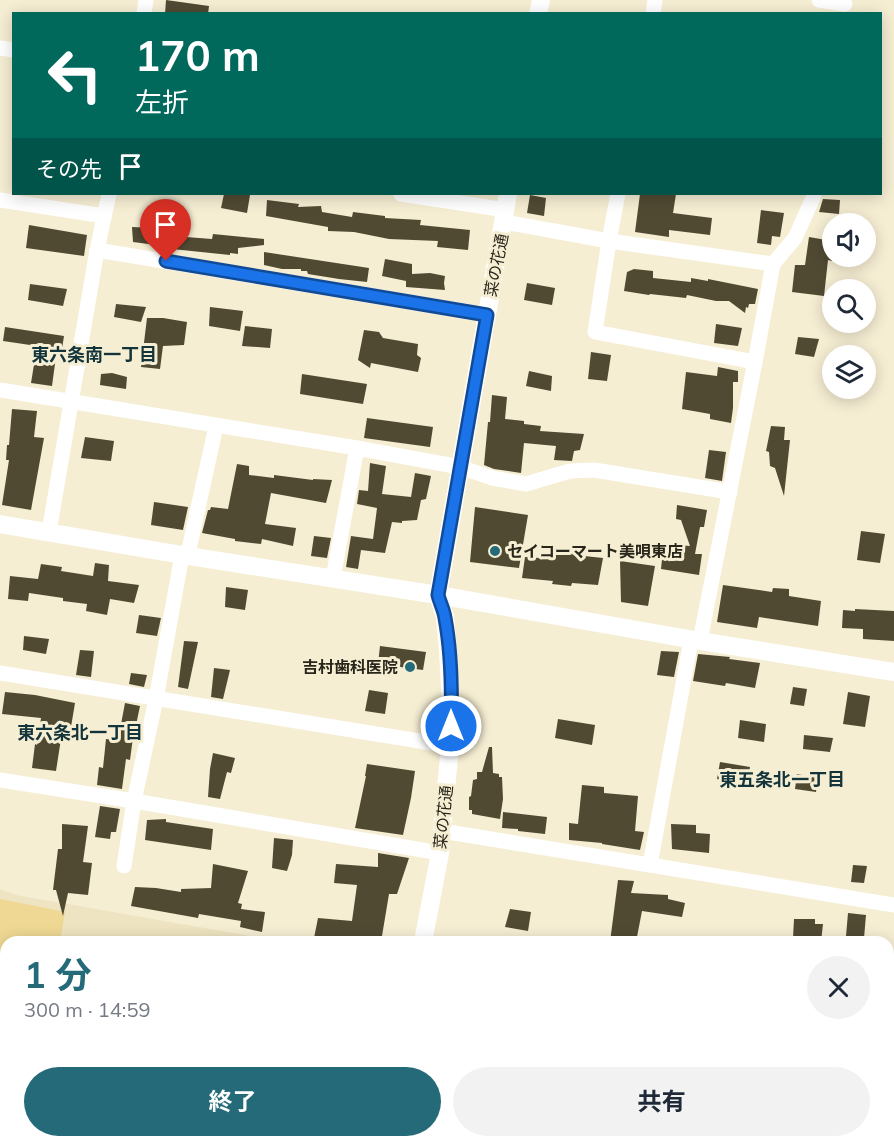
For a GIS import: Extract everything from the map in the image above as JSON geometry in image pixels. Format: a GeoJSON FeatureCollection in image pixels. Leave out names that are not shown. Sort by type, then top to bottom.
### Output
{"type":"FeatureCollection","features":[{"type":"Feature","properties":{"kind":"street"},"geometry":{"type":"LineString","coordinates":[[819,0],[845,6]]}},
{"type":"Feature","properties":{"kind":"street"},"geometry":{"type":"LineString","coordinates":[[49,532],[97,250],[109,195]]}},
{"type":"Feature","properties":{"kind":"street"},"geometry":{"type":"LineString","coordinates":[[408,195],[506,208],[609,241],[772,264]]}},
{"type":"Feature","properties":{"kind":"street"},"geometry":{"type":"LineString","coordinates":[[618,195],[596,332],[755,362]]}},
{"type":"Feature","properties":{"kind":"street"},"geometry":{"type":"LineString","coordinates":[[650,865],[696,641],[730,492],[772,264],[795,238],[814,195]]}},
{"type":"Feature","properties":{"kind":"street"},"geometry":{"type":"LineString","coordinates":[[0,200],[104,216]]}},
{"type":"Feature","properties":{"kind":"street","name":"菜の花通"},"geometry":{"type":"LineString","coordinates":[[424,936],[440,853],[450,746],[451,706],[448,651],[445,617],[438,595],[506,208]]}},
{"type":"Feature","properties":{"kind":"street"},"geometry":{"type":"LineString","coordinates":[[97,250],[487,315]]}},
{"type":"Feature","properties":{"kind":"street"},"geometry":{"type":"LineString","coordinates":[[0,390],[357,448],[460,467],[492,478],[526,484],[570,471],[594,470],[730,492]]}},
{"type":"Feature","properties":{"kind":"street"},"geometry":{"type":"LineString","coordinates":[[124,866],[134,801],[156,699],[182,555],[189,549],[216,426]]}},
{"type":"Feature","properties":{"kind":"street"},"geometry":{"type":"LineString","coordinates":[[333,578],[357,448]]}},
{"type":"Feature","properties":{"kind":"street"},"geometry":{"type":"LineString","coordinates":[[0,524],[894,672]]}},
{"type":"Feature","properties":{"kind":"street"},"geometry":{"type":"LineString","coordinates":[[0,673],[450,746]]}},
{"type":"Feature","properties":{"kind":"street"},"geometry":{"type":"LineString","coordinates":[[0,780],[440,853]]}},
{"type":"Feature","properties":{"kind":"street"},"geometry":{"type":"LineString","coordinates":[[442,831],[894,905]]}},
{"type":"Feature","properties":{"kind":"shaded area"},"geometry":{"type":"Polygon","coordinates":[[[0,889],[16,895],[251,936],[0,936],[0,889]]]}},
{"type":"Feature","properties":{"kind":"shaded area"},"geometry":{"type":"Polygon","coordinates":[[[0,899],[65,912],[61,936],[0,936],[0,899]]]}},
{"type":"Feature","properties":{"kind":"building"},"geometry":{"type":"Polygon","coordinates":[[[166,0],[209,6],[208,12],[165,12],[166,0]]]}},
{"type":"Feature","properties":{"kind":"building"},"geometry":{"type":"Polygon","coordinates":[[[224,195],[250,195],[247,213],[221,208],[224,195]]]}},
{"type":"Feature","properties":{"kind":"building"},"geometry":{"type":"Polygon","coordinates":[[[530,195],[546,198],[544,216],[527,213],[530,195]]]}},
{"type":"Feature","properties":{"kind":"building"},"geometry":{"type":"Polygon","coordinates":[[[640,195],[676,195],[673,213],[712,218],[710,235],[669,230],[669,237],[635,232],[640,195]]]}},
{"type":"Feature","properties":{"kind":"building"},"geometry":{"type":"Polygon","coordinates":[[[823,199],[840,200],[839,213],[819,212],[823,199]]]}},
{"type":"Feature","properties":{"kind":"building"},"geometry":{"type":"Polygon","coordinates":[[[267,200],[299,204],[298,207],[321,206],[322,212],[352,217],[353,212],[385,216],[385,218],[421,220],[420,225],[470,230],[468,250],[437,247],[438,241],[389,239],[354,232],[328,231],[328,227],[266,216],[267,200]]]}},
{"type":"Feature","properties":{"kind":"building"},"geometry":{"type":"Polygon","coordinates":[[[761,210],[784,213],[780,237],[772,236],[771,245],[757,243],[761,210]]]}},
{"type":"Feature","properties":{"kind":"building"},"geometry":{"type":"Polygon","coordinates":[[[29,225],[87,235],[84,256],[26,248],[29,225]]]}},
{"type":"Feature","properties":{"kind":"building"},"geometry":{"type":"Polygon","coordinates":[[[132,227],[157,228],[156,245],[133,242],[132,227]]]}},
{"type":"Feature","properties":{"kind":"building"},"geometry":{"type":"Polygon","coordinates":[[[213,234],[264,239],[264,245],[238,248],[238,254],[230,253],[230,255],[172,249],[173,236],[212,239],[213,234]]]}},
{"type":"Feature","properties":{"kind":"building"},"geometry":{"type":"Polygon","coordinates":[[[809,237],[822,239],[822,267],[827,267],[826,279],[822,279],[822,296],[792,292],[795,265],[805,265],[809,237]]]}},
{"type":"Feature","properties":{"kind":"building"},"geometry":{"type":"Polygon","coordinates":[[[264,252],[369,268],[367,282],[308,274],[307,271],[301,271],[301,269],[282,269],[264,265],[264,252]]]}},
{"type":"Feature","properties":{"kind":"building"},"geometry":{"type":"Polygon","coordinates":[[[385,259],[412,264],[412,274],[430,273],[445,276],[445,290],[406,287],[406,281],[382,276],[385,259]]]}},
{"type":"Feature","properties":{"kind":"building"},"geometry":{"type":"Polygon","coordinates":[[[634,269],[653,271],[653,278],[691,282],[691,278],[708,281],[708,279],[758,289],[755,304],[749,304],[745,313],[729,301],[716,301],[687,295],[686,298],[624,291],[627,272],[634,269]]]}},
{"type":"Feature","properties":{"kind":"building"},"geometry":{"type":"Polygon","coordinates":[[[527,283],[555,288],[552,305],[524,300],[527,283]]]}},
{"type":"Feature","properties":{"kind":"building"},"geometry":{"type":"Polygon","coordinates":[[[30,284],[67,289],[63,306],[28,300],[30,284]]]}},
{"type":"Feature","properties":{"kind":"building"},"geometry":{"type":"Polygon","coordinates":[[[116,304],[146,307],[141,322],[114,317],[116,304]]]}},
{"type":"Feature","properties":{"kind":"building"},"geometry":{"type":"Polygon","coordinates":[[[210,307],[243,311],[240,331],[209,326],[210,307]]]}},
{"type":"Feature","properties":{"kind":"building"},"geometry":{"type":"Polygon","coordinates":[[[147,318],[187,322],[184,345],[163,346],[160,369],[141,367],[147,318]]]}},
{"type":"Feature","properties":{"kind":"building"},"geometry":{"type":"Polygon","coordinates":[[[716,324],[742,328],[738,346],[714,343],[716,324]]]}},
{"type":"Feature","properties":{"kind":"building"},"geometry":{"type":"Polygon","coordinates":[[[245,326],[272,329],[270,348],[242,346],[245,326]]]}},
{"type":"Feature","properties":{"kind":"building"},"geometry":{"type":"Polygon","coordinates":[[[5,327],[64,336],[62,349],[57,349],[52,386],[31,383],[37,346],[3,341],[5,327]]]}},
{"type":"Feature","properties":{"kind":"building"},"geometry":{"type":"Polygon","coordinates":[[[364,330],[379,332],[383,338],[418,344],[417,355],[421,358],[418,372],[371,363],[370,368],[358,360],[364,330]]]}},
{"type":"Feature","properties":{"kind":"building"},"geometry":{"type":"Polygon","coordinates":[[[798,337],[819,339],[814,357],[795,354],[798,337]]]}},
{"type":"Feature","properties":{"kind":"building"},"geometry":{"type":"Polygon","coordinates":[[[591,352],[611,355],[607,381],[588,379],[591,352]]]}},
{"type":"Feature","properties":{"kind":"building"},"geometry":{"type":"Polygon","coordinates":[[[718,367],[738,371],[738,382],[733,382],[731,423],[710,419],[710,414],[682,409],[686,372],[717,376],[718,367]]]}},
{"type":"Feature","properties":{"kind":"building"},"geometry":{"type":"Polygon","coordinates":[[[529,371],[552,376],[551,391],[526,386],[529,371]]]}},
{"type":"Feature","properties":{"kind":"building"},"geometry":{"type":"Polygon","coordinates":[[[112,373],[127,377],[126,389],[100,385],[101,374],[112,373]]]}},
{"type":"Feature","properties":{"kind":"building"},"geometry":{"type":"Polygon","coordinates":[[[302,374],[367,384],[363,404],[300,394],[302,374]]]}},
{"type":"Feature","properties":{"kind":"building"},"geometry":{"type":"Polygon","coordinates":[[[492,395],[507,397],[505,419],[541,426],[540,431],[584,434],[580,450],[574,451],[572,461],[554,460],[556,446],[524,443],[521,473],[484,465],[492,395]]]}},
{"type":"Feature","properties":{"kind":"building"},"geometry":{"type":"Polygon","coordinates":[[[12,409],[37,411],[34,437],[44,438],[31,510],[2,505],[9,460],[6,460],[12,409]]]}},
{"type":"Feature","properties":{"kind":"building"},"geometry":{"type":"Polygon","coordinates":[[[367,418],[433,427],[430,447],[364,438],[367,418]]]}},
{"type":"Feature","properties":{"kind":"building"},"geometry":{"type":"Polygon","coordinates":[[[771,426],[785,427],[784,440],[790,440],[784,496],[775,468],[770,466],[769,452],[766,451],[771,426]]]}},
{"type":"Feature","properties":{"kind":"building"},"geometry":{"type":"Polygon","coordinates":[[[85,437],[114,441],[111,461],[81,458],[85,437]]]}},
{"type":"Feature","properties":{"kind":"building"},"geometry":{"type":"Polygon","coordinates":[[[709,450],[726,452],[722,481],[705,478],[709,450]]]}},
{"type":"Feature","properties":{"kind":"building"},"geometry":{"type":"Polygon","coordinates":[[[370,463],[386,466],[382,494],[411,497],[415,473],[431,476],[426,499],[421,500],[417,520],[392,522],[385,553],[361,550],[358,569],[346,567],[351,536],[373,539],[377,508],[357,504],[359,490],[368,491],[370,463]]]}},
{"type":"Feature","properties":{"kind":"building"},"geometry":{"type":"Polygon","coordinates":[[[237,464],[249,466],[249,475],[332,480],[326,503],[271,493],[265,524],[296,528],[293,546],[262,539],[261,544],[235,541],[235,539],[202,533],[208,510],[211,507],[228,509],[237,464]]]}},
{"type":"Feature","properties":{"kind":"building"},"geometry":{"type":"Polygon","coordinates":[[[154,502],[188,507],[183,530],[151,525],[154,502]]]}},
{"type":"Feature","properties":{"kind":"building"},"geometry":{"type":"Polygon","coordinates":[[[677,505],[707,510],[704,527],[700,527],[695,554],[702,554],[699,575],[661,569],[663,549],[679,550],[679,545],[690,546],[681,520],[676,519],[677,505]]]}},
{"type":"Feature","properties":{"kind":"building"},"geometry":{"type":"Polygon","coordinates":[[[475,507],[528,515],[519,568],[470,562],[475,507]]]}},
{"type":"Feature","properties":{"kind":"building"},"geometry":{"type":"Polygon","coordinates":[[[861,531],[885,534],[880,563],[857,560],[861,531]]]}},
{"type":"Feature","properties":{"kind":"building"},"geometry":{"type":"Polygon","coordinates":[[[314,536],[331,538],[327,558],[311,556],[314,536]]]}},
{"type":"Feature","properties":{"kind":"building"},"geometry":{"type":"Polygon","coordinates":[[[557,547],[576,548],[575,555],[603,558],[598,585],[572,583],[571,586],[552,584],[553,581],[522,578],[525,557],[555,559],[557,547]]]}},
{"type":"Feature","properties":{"kind":"building"},"geometry":{"type":"Polygon","coordinates":[[[620,561],[655,566],[648,606],[621,602],[620,561]]]}},
{"type":"Feature","properties":{"kind":"building"},"geometry":{"type":"Polygon","coordinates":[[[95,563],[109,565],[108,581],[139,585],[134,603],[110,599],[107,615],[86,611],[87,604],[63,601],[63,598],[29,593],[28,601],[8,599],[10,576],[38,579],[41,564],[62,567],[61,571],[93,576],[95,563]]]}},
{"type":"Feature","properties":{"kind":"building"},"geometry":{"type":"Polygon","coordinates":[[[723,585],[772,592],[773,588],[789,589],[789,596],[821,601],[818,626],[759,617],[757,628],[717,622],[723,585]]]}},
{"type":"Feature","properties":{"kind":"building"},"geometry":{"type":"Polygon","coordinates":[[[226,587],[248,590],[245,610],[225,607],[226,587]]]}},
{"type":"Feature","properties":{"kind":"building"},"geometry":{"type":"Polygon","coordinates":[[[855,609],[894,611],[894,641],[863,639],[863,629],[842,628],[843,610],[855,611],[855,609]]]}},
{"type":"Feature","properties":{"kind":"building"},"geometry":{"type":"Polygon","coordinates":[[[139,615],[161,618],[157,636],[136,633],[139,615]]]}},
{"type":"Feature","properties":{"kind":"building"},"geometry":{"type":"Polygon","coordinates":[[[24,636],[49,639],[46,654],[23,650],[24,636]]]}},
{"type":"Feature","properties":{"kind":"building"},"geometry":{"type":"Polygon","coordinates":[[[184,641],[198,642],[188,689],[178,687],[184,641]]]}},
{"type":"Feature","properties":{"kind":"building","name":"吉村歯科医院"},"geometry":{"type":"Polygon","coordinates":[[[380,646],[426,652],[423,670],[378,664],[380,646]]]}},
{"type":"Feature","properties":{"kind":"building"},"geometry":{"type":"Polygon","coordinates":[[[80,650],[94,651],[91,677],[76,675],[80,650]]]}},
{"type":"Feature","properties":{"kind":"building"},"geometry":{"type":"Polygon","coordinates":[[[661,651],[679,652],[674,677],[657,675],[661,651]]]}},
{"type":"Feature","properties":{"kind":"building"},"geometry":{"type":"Polygon","coordinates":[[[698,654],[760,663],[755,688],[693,681],[698,654]]]}},
{"type":"Feature","properties":{"kind":"building"},"geometry":{"type":"Polygon","coordinates":[[[214,668],[230,670],[223,699],[211,697],[214,668]]]}},
{"type":"Feature","properties":{"kind":"building"},"geometry":{"type":"Polygon","coordinates":[[[131,673],[147,675],[144,687],[129,684],[131,673]]]}},
{"type":"Feature","properties":{"kind":"building"},"geometry":{"type":"Polygon","coordinates":[[[793,687],[807,689],[804,706],[790,704],[793,687]]]}},
{"type":"Feature","properties":{"kind":"building"},"geometry":{"type":"Polygon","coordinates":[[[369,690],[388,693],[385,714],[365,711],[369,690]]]}},
{"type":"Feature","properties":{"kind":"building"},"geometry":{"type":"Polygon","coordinates":[[[5,692],[75,703],[71,727],[63,726],[56,771],[32,768],[41,718],[2,714],[5,692]]]}},
{"type":"Feature","properties":{"kind":"building"},"geometry":{"type":"Polygon","coordinates":[[[848,692],[870,696],[865,727],[843,724],[848,692]]]}},
{"type":"Feature","properties":{"kind":"building"},"geometry":{"type":"Polygon","coordinates":[[[125,703],[140,706],[130,760],[126,759],[122,789],[97,785],[99,767],[103,768],[106,739],[118,740],[125,703]]]}},
{"type":"Feature","properties":{"kind":"building"},"geometry":{"type":"Polygon","coordinates":[[[558,719],[595,725],[592,745],[555,738],[558,719]]]}},
{"type":"Feature","properties":{"kind":"building"},"geometry":{"type":"Polygon","coordinates":[[[740,720],[766,724],[764,742],[738,738],[740,720]]]}},
{"type":"Feature","properties":{"kind":"building"},"geometry":{"type":"Polygon","coordinates":[[[804,735],[833,738],[830,752],[803,749],[804,735]]]}},
{"type":"Feature","properties":{"kind":"building"},"geometry":{"type":"Polygon","coordinates":[[[489,747],[492,747],[493,773],[502,777],[503,799],[500,819],[472,814],[472,810],[469,810],[473,780],[477,779],[477,772],[482,772],[489,747]]]}},
{"type":"Feature","properties":{"kind":"building"},"geometry":{"type":"Polygon","coordinates":[[[213,753],[235,758],[231,773],[227,772],[220,799],[208,797],[213,753]]]}},
{"type":"Feature","properties":{"kind":"building"},"geometry":{"type":"Polygon","coordinates":[[[720,762],[750,767],[747,785],[717,779],[720,762]]]}},
{"type":"Feature","properties":{"kind":"building"},"geometry":{"type":"Polygon","coordinates":[[[367,764],[415,771],[403,835],[355,828],[367,764]]]}},
{"type":"Feature","properties":{"kind":"building"},"geometry":{"type":"Polygon","coordinates":[[[797,774],[818,778],[816,792],[795,789],[797,774]]]}},
{"type":"Feature","properties":{"kind":"building"},"geometry":{"type":"Polygon","coordinates":[[[582,785],[604,787],[604,793],[638,796],[635,831],[644,832],[640,850],[569,840],[569,823],[578,824],[582,785]]]}},
{"type":"Feature","properties":{"kind":"building"},"geometry":{"type":"Polygon","coordinates":[[[100,806],[120,809],[116,832],[111,832],[110,839],[95,837],[100,806]]]}},
{"type":"Feature","properties":{"kind":"building"},"geometry":{"type":"Polygon","coordinates":[[[503,812],[547,817],[545,834],[502,828],[503,812]]]}},
{"type":"Feature","properties":{"kind":"building"},"geometry":{"type":"Polygon","coordinates":[[[166,819],[166,822],[213,829],[211,850],[145,840],[147,820],[166,819]]]}},
{"type":"Feature","properties":{"kind":"building"},"geometry":{"type":"Polygon","coordinates":[[[62,824],[88,826],[83,862],[92,863],[88,895],[68,893],[63,916],[56,890],[53,890],[58,849],[62,849],[62,824]]]}},
{"type":"Feature","properties":{"kind":"building"},"geometry":{"type":"Polygon","coordinates":[[[671,824],[696,825],[696,833],[710,834],[709,853],[672,849],[671,824]]]}},
{"type":"Feature","properties":{"kind":"building"},"geometry":{"type":"Polygon","coordinates":[[[274,838],[293,840],[292,855],[287,871],[272,868],[274,838]]]}},
{"type":"Feature","properties":{"kind":"building"},"geometry":{"type":"Polygon","coordinates":[[[378,853],[409,858],[397,894],[389,894],[382,936],[314,936],[318,918],[352,921],[357,885],[334,883],[336,864],[378,867],[378,853]]]}},
{"type":"Feature","properties":{"kind":"building"},"geometry":{"type":"Polygon","coordinates":[[[213,864],[248,871],[238,903],[242,904],[241,909],[265,912],[262,932],[240,927],[241,921],[199,914],[198,918],[131,906],[135,887],[181,892],[181,889],[211,888],[213,864]]]}},
{"type":"Feature","properties":{"kind":"building"},"geometry":{"type":"Polygon","coordinates":[[[853,865],[867,866],[864,883],[851,882],[853,865]]]}},
{"type":"Feature","properties":{"kind":"building"},"geometry":{"type":"Polygon","coordinates":[[[618,880],[634,881],[631,893],[668,895],[668,899],[685,903],[682,917],[642,911],[637,936],[611,936],[618,880]]]}},
{"type":"Feature","properties":{"kind":"building"},"geometry":{"type":"Polygon","coordinates":[[[510,909],[531,912],[528,931],[505,927],[510,909]]]}},
{"type":"Feature","properties":{"kind":"building"},"geometry":{"type":"Polygon","coordinates":[[[848,913],[866,915],[864,936],[846,936],[848,913]]]}},
{"type":"Feature","properties":{"kind":"building"},"geometry":{"type":"Polygon","coordinates":[[[794,919],[815,919],[815,924],[823,924],[822,936],[793,936],[794,919]]]}},
{"type":"Feature","properties":{"kind":"place","name":"セイコーマート美唄東店"},"geometry":{"type":"Point","coordinates":[495,551]}},
{"type":"Feature","properties":{"kind":"place","name":"吉村歯科医院"},"geometry":{"type":"Point","coordinates":[410,667]}},
{"type":"Feature","properties":{"kind":"district","name":"東六条南一丁目"},"geometry":{"type":"Point","coordinates":[94,355]}},
{"type":"Feature","properties":{"kind":"district","name":"東六条北一丁目"},"geometry":{"type":"Point","coordinates":[80,733]}},
{"type":"Feature","properties":{"kind":"district","name":"東五条北一丁目"},"geometry":{"type":"Point","coordinates":[782,780]}},
{"type":"Feature","properties":{"kind":"route"},"geometry":{"type":"LineString","coordinates":[[166,261],[487,315],[438,595],[445,617],[451,726]]}}]}
